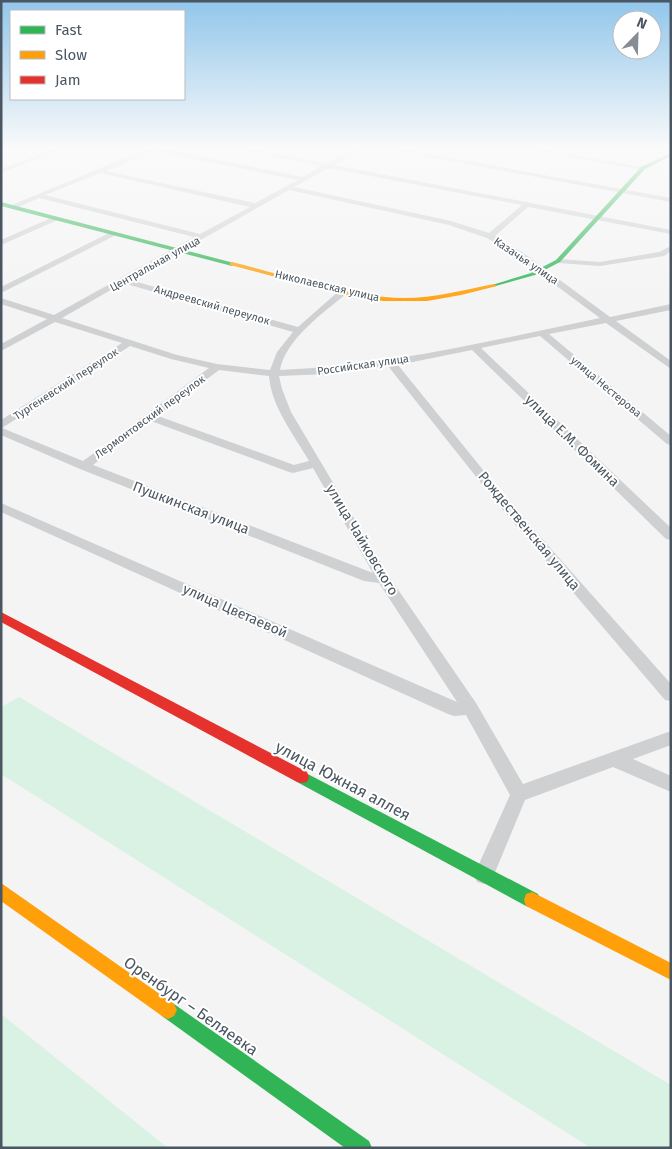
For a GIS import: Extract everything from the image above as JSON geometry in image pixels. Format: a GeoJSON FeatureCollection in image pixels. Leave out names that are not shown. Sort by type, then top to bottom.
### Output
{"type":"FeatureCollection","features":[{"type":"Feature","properties":{"kind":"street"},"geometry":{"type":"LineString","coordinates":[[6,205],[18,202]]}},
{"type":"Feature","properties":{"kind":"street"},"geometry":{"type":"LineString","coordinates":[[61,202],[202,237]]}},
{"type":"Feature","properties":{"kind":"street"},"geometry":{"type":"LineString","coordinates":[[237,202],[257,206]]}},
{"type":"Feature","properties":{"kind":"street","name":"Центральная улица"},"geometry":{"type":"LineString","coordinates":[[1,348],[125,281],[265,202]]}},
{"type":"Feature","properties":{"kind":"street","name":"Казачья улица"},"geometry":{"type":"LineString","coordinates":[[351,202],[451,223],[490,236],[542,270],[671,366]]}},
{"type":"Feature","properties":{"kind":"street"},"geometry":{"type":"LineString","coordinates":[[509,202],[671,232]]}},
{"type":"Feature","properties":{"kind":"street","name":"Николаевская улица"},"geometry":{"type":"LineString","coordinates":[[6,205],[178,251],[343,292],[382,299],[422,299],[510,283],[542,270],[558,261],[613,202]]}},
{"type":"Feature","properties":{"kind":"street"},"geometry":{"type":"LineString","coordinates":[[490,236],[526,205]]}},
{"type":"Feature","properties":{"kind":"street"},"geometry":{"type":"LineString","coordinates":[[1,243],[56,219]]}},
{"type":"Feature","properties":{"kind":"street"},"geometry":{"type":"LineString","coordinates":[[1,290],[114,234]]}},
{"type":"Feature","properties":{"kind":"street"},"geometry":{"type":"LineString","coordinates":[[558,261],[600,264],[661,254],[671,248]]}},
{"type":"Feature","properties":{"kind":"street","name":"Андреевский переулок"},"geometry":{"type":"LineString","coordinates":[[125,281],[298,330]]}},
{"type":"Feature","properties":{"kind":"street"},"geometry":{"type":"LineString","coordinates":[[274,372],[278,360],[298,330],[343,292]]}},
{"type":"Feature","properties":{"kind":"street","name":"Российская улица"},"geometry":{"type":"LineString","coordinates":[[1,301],[174,357],[217,367],[274,372],[329,371],[391,362],[671,307]]}},
{"type":"Feature","properties":{"kind":"street","name":"улица Нестерова"},"geometry":{"type":"LineString","coordinates":[[542,332],[671,442]]}},
{"type":"Feature","properties":{"kind":"street","name":"Тургеневский переулок"},"geometry":{"type":"LineString","coordinates":[[1,425],[130,342]]}},
{"type":"Feature","properties":{"kind":"street","name":"улица Е.М. Фомина"},"geometry":{"type":"LineString","coordinates":[[474,346],[671,536]]}},
{"type":"Feature","properties":{"kind":"street","name":"Рождественская улица"},"geometry":{"type":"LineString","coordinates":[[391,362],[501,500],[671,695]]}},
{"type":"Feature","properties":{"kind":"street","name":"Лермонтовский переулок"},"geometry":{"type":"LineString","coordinates":[[84,466],[217,367]]}},
{"type":"Feature","properties":{"kind":"street","name":"улица Чайковского"},"geometry":{"type":"LineString","coordinates":[[274,372],[278,393],[286,412],[383,578],[470,708],[520,794]]}},
{"type":"Feature","properties":{"kind":"street"},"geometry":{"type":"LineString","coordinates":[[150,417],[293,469],[316,463]]}},
{"type":"Feature","properties":{"kind":"street","name":"Пушкинская улица"},"geometry":{"type":"LineString","coordinates":[[1,431],[84,466],[369,578],[383,578]]}},
{"type":"Feature","properties":{"kind":"street","name":"улица Цветаевой"},"geometry":{"type":"LineString","coordinates":[[1,507],[454,709],[470,708]]}},
{"type":"Feature","properties":{"kind":"street","name":"улица Южная аллея"},"geometry":{"type":"LineString","coordinates":[[1,616],[484,875],[671,972]]}},
{"type":"Feature","properties":{"kind":"street"},"geometry":{"type":"LineString","coordinates":[[484,875],[520,794],[671,738]]}},
{"type":"Feature","properties":{"kind":"street"},"geometry":{"type":"LineString","coordinates":[[614,759],[671,784]]}},
{"type":"Feature","properties":{"kind":"street","name":"Оренбург – Беляевка"},"geometry":{"type":"LineString","coordinates":[[1,891],[362,1148]]}},
{"type":"Feature","properties":{"kind":"green space"},"geometry":{"type":"Polygon","coordinates":[[[19,697],[671,1085],[671,1148],[591,1148],[1,774],[1,707],[19,697]]]}},
{"type":"Feature","properties":{"kind":"green space"},"geometry":{"type":"Polygon","coordinates":[[[1,1014],[168,1148],[1,1148],[1,1014]]]}},
{"type":"Feature","properties":{"kind":"traffic: fast"},"geometry":{"type":"LineString","coordinates":[[494,286],[533,274],[558,261],[612,202]]}},
{"type":"Feature","properties":{"kind":"traffic: fast"},"geometry":{"type":"LineString","coordinates":[[1,204],[232,264]]}},
{"type":"Feature","properties":{"kind":"traffic: fast"},"geometry":{"type":"LineString","coordinates":[[302,777],[532,900]]}},
{"type":"Feature","properties":{"kind":"traffic: fast"},"geometry":{"type":"LineString","coordinates":[[168,1010],[362,1148]]}},
{"type":"Feature","properties":{"kind":"traffic: slow"},"geometry":{"type":"LineString","coordinates":[[232,264],[318,287],[383,299],[427,299],[494,286]]}},
{"type":"Feature","properties":{"kind":"traffic: slow"},"geometry":{"type":"LineString","coordinates":[[1,891],[168,1010]]}},
{"type":"Feature","properties":{"kind":"traffic: slow"},"geometry":{"type":"LineString","coordinates":[[532,900],[671,972]]}},
{"type":"Feature","properties":{"kind":"traffic: jam"},"geometry":{"type":"LineString","coordinates":[[1,616],[302,777]]}}]}
